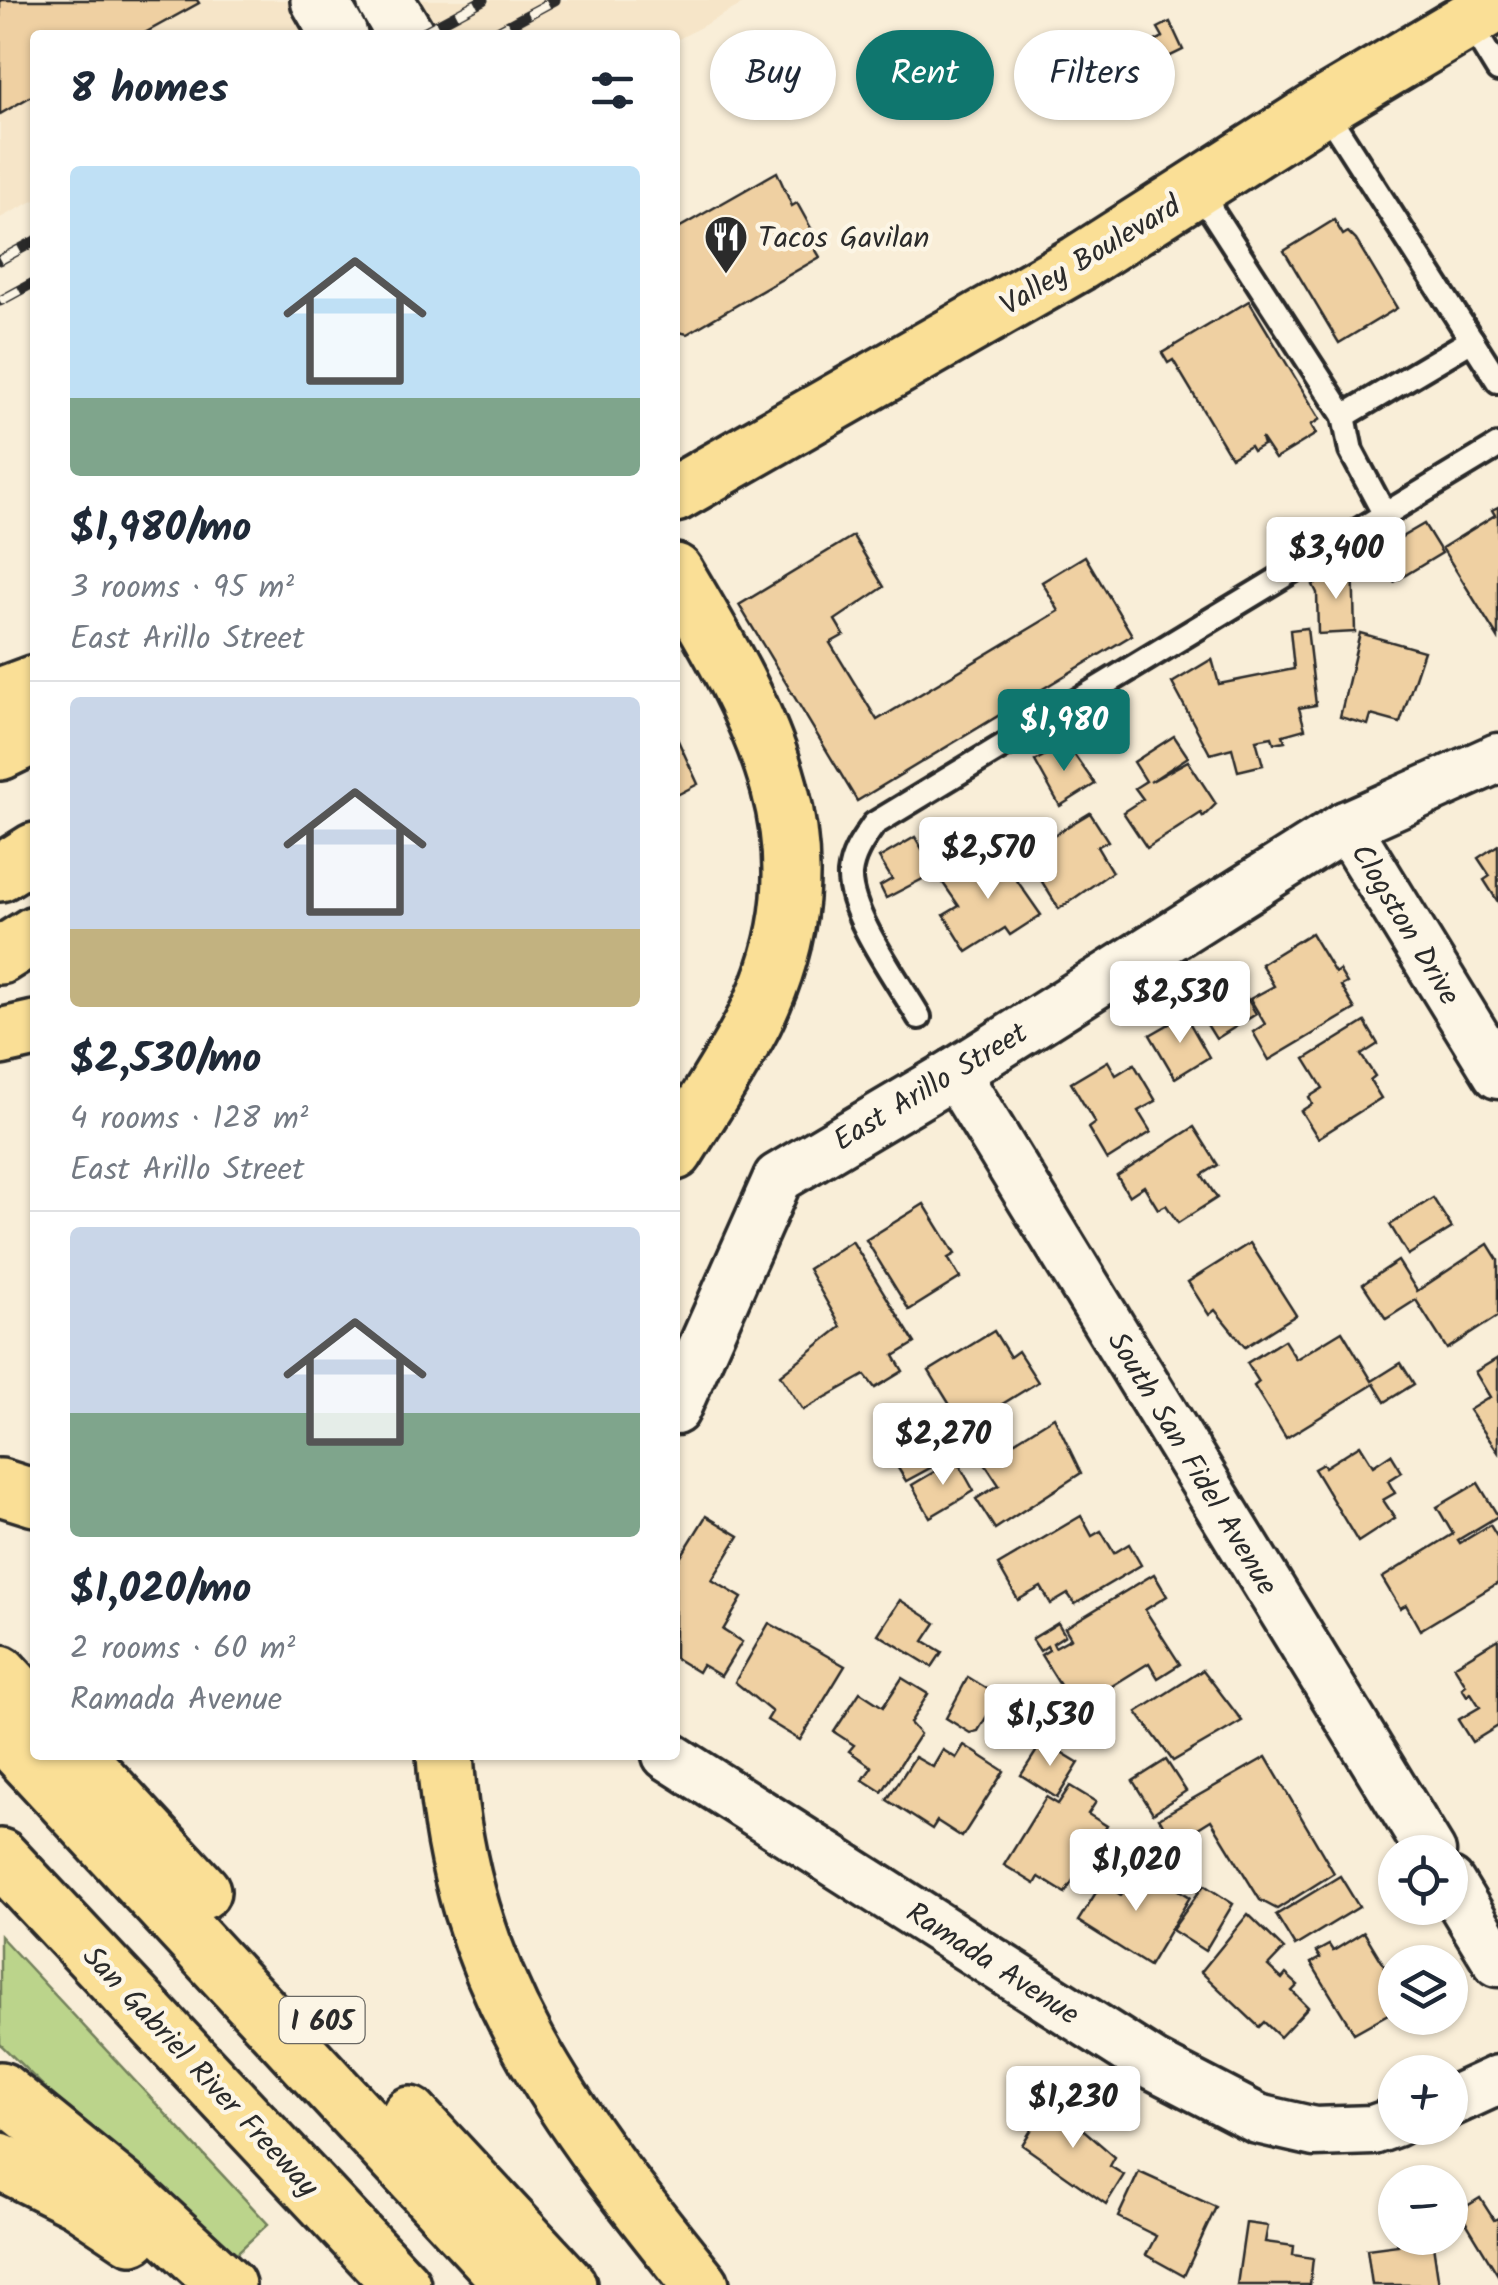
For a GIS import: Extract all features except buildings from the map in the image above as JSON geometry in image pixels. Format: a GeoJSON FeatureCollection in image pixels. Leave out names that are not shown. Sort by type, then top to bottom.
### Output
{"type":"FeatureCollection","features":[{"type":"Feature","properties":{"kind":"main road"},"geometry":{"type":"LineString","coordinates":[[318,0],[336,30]]}},
{"type":"Feature","properties":{"kind":"main road"},"geometry":{"type":"LineString","coordinates":[[384,0],[403,30]]}},
{"type":"Feature","properties":{"kind":"main road","name":"Valley Boulevard"},"geometry":{"type":"LineString","coordinates":[[680,491],[905,366],[1483,12]]}},
{"type":"Feature","properties":{"kind":"main road"},"geometry":{"type":"LineString","coordinates":[[680,581],[744,693],[773,756],[784,800],[792,867],[778,956],[755,1018],[680,1144]]}},
{"type":"Feature","properties":{"kind":"main road"},"geometry":{"type":"LineString","coordinates":[[0,696],[30,686]]}},
{"type":"Feature","properties":{"kind":"main road"},"geometry":{"type":"LineString","coordinates":[[0,752],[30,737]]}},
{"type":"Feature","properties":{"kind":"main road"},"geometry":{"type":"LineString","coordinates":[[0,873],[30,854]]}},
{"type":"Feature","properties":{"kind":"main road"},"geometry":{"type":"LineString","coordinates":[[0,956],[30,937]]}},
{"type":"Feature","properties":{"kind":"main road"},"geometry":{"type":"LineString","coordinates":[[0,1037],[30,1030]]}},
{"type":"Feature","properties":{"kind":"main road"},"geometry":{"type":"LineString","coordinates":[[0,1487],[30,1496]]}},
{"type":"Feature","properties":{"kind":"main road"},"geometry":{"type":"LineString","coordinates":[[0,1673],[30,1706]]}},
{"type":"Feature","properties":{"kind":"main road"},"geometry":{"type":"LineString","coordinates":[[0,1730],[514,2285]]}},
{"type":"Feature","properties":{"kind":"main road","name":"I 605"},"geometry":{"type":"LineString","coordinates":[[81,1760],[568,2285]]}},
{"type":"Feature","properties":{"kind":"main road"},"geometry":{"type":"LineString","coordinates":[[447,1760],[464,1880],[503,1996],[565,2111],[701,2285]]}},
{"type":"Feature","properties":{"kind":"main road"},"geometry":{"type":"LineString","coordinates":[[0,1772],[476,2285]]}},
{"type":"Feature","properties":{"kind":"main road","name":"San Gabriel River Freeway"},"geometry":{"type":"LineString","coordinates":[[0,1858],[402,2285]]}},
{"type":"Feature","properties":{"kind":"main road"},"geometry":{"type":"LineString","coordinates":[[0,2090],[117,2184],[227,2285]]}},
{"type":"Feature","properties":{"kind":"main road"},"geometry":{"type":"LineString","coordinates":[[0,2160],[78,2200],[196,2285]]}},
{"type":"Feature","properties":{"kind":"street","name":"East Arillo Street"},"geometry":{"type":"LineString","coordinates":[[680,1399],[778,1178],[955,1073],[1346,826],[1498,758]]}},
{"type":"Feature","properties":{"kind":"street","name":"Clogston Drive"},"geometry":{"type":"LineString","coordinates":[[1346,826],[1498,1074]]}},
{"type":"Feature","properties":{"kind":"street","name":"South San Fidel Avenue"},"geometry":{"type":"LineString","coordinates":[[955,1073],[1421,1835]]}},
{"type":"Feature","properties":{"kind":"street","name":"Ramada Avenue"},"geometry":{"type":"LineString","coordinates":[[675,1760],[1154,2065],[1241,2110],[1315,2132],[1378,2128]]}},
{"type":"Feature","properties":{"kind":"street"},"geometry":{"type":"LineString","coordinates":[[1468,1913],[1498,1962]]}},
{"type":"Feature","properties":{"kind":"street"},"geometry":{"type":"LineString","coordinates":[[1468,2094],[1498,2080]]}},
{"type":"Feature","properties":{"kind":"lane"},"geometry":{"type":"LineString","coordinates":[[1483,12],[1498,70]]}},
{"type":"Feature","properties":{"kind":"lane"},"geometry":{"type":"LineString","coordinates":[[1323,107],[1498,381]]}},
{"type":"Feature","properties":{"kind":"lane"},"geometry":{"type":"LineString","coordinates":[[1198,190],[1344,416],[1350,451],[1385,515]]}},
{"type":"Feature","properties":{"kind":"lane"},"geometry":{"type":"LineString","coordinates":[[1344,416],[1472,340]]}},
{"type":"Feature","properties":{"kind":"lane"},"geometry":{"type":"LineString","coordinates":[[919,1017],[853,899],[850,874],[858,846],[874,824],[1498,446]]}},
{"type":"Feature","properties":{"kind":"shaded area"},"geometry":{"type":"Polygon","coordinates":[[[0,0],[750,0],[680,38],[680,30],[30,30],[30,203],[0,218],[0,0]]]}},
{"type":"Feature","properties":{"kind":"green space"},"geometry":{"type":"Polygon","coordinates":[[[0,1936],[268,2224],[226,2263],[0,2044],[0,1936]]]}},
{"type":"Feature","properties":{"kind":"railway"},"geometry":{"type":"LineString","coordinates":[[427,30],[483,0]]}},
{"type":"Feature","properties":{"kind":"railway"},"geometry":{"type":"LineString","coordinates":[[499,30],[555,0]]}},
{"type":"Feature","properties":{"kind":"railway"},"geometry":{"type":"LineString","coordinates":[[0,260],[30,244]]}},
{"type":"Feature","properties":{"kind":"railway"},"geometry":{"type":"LineString","coordinates":[[0,301],[30,285]]}},
{"type":"Feature","properties":{"kind":"place","name":"Tacos Gavilan"},"geometry":{"type":"Point","coordinates":[726,275]}}]}
